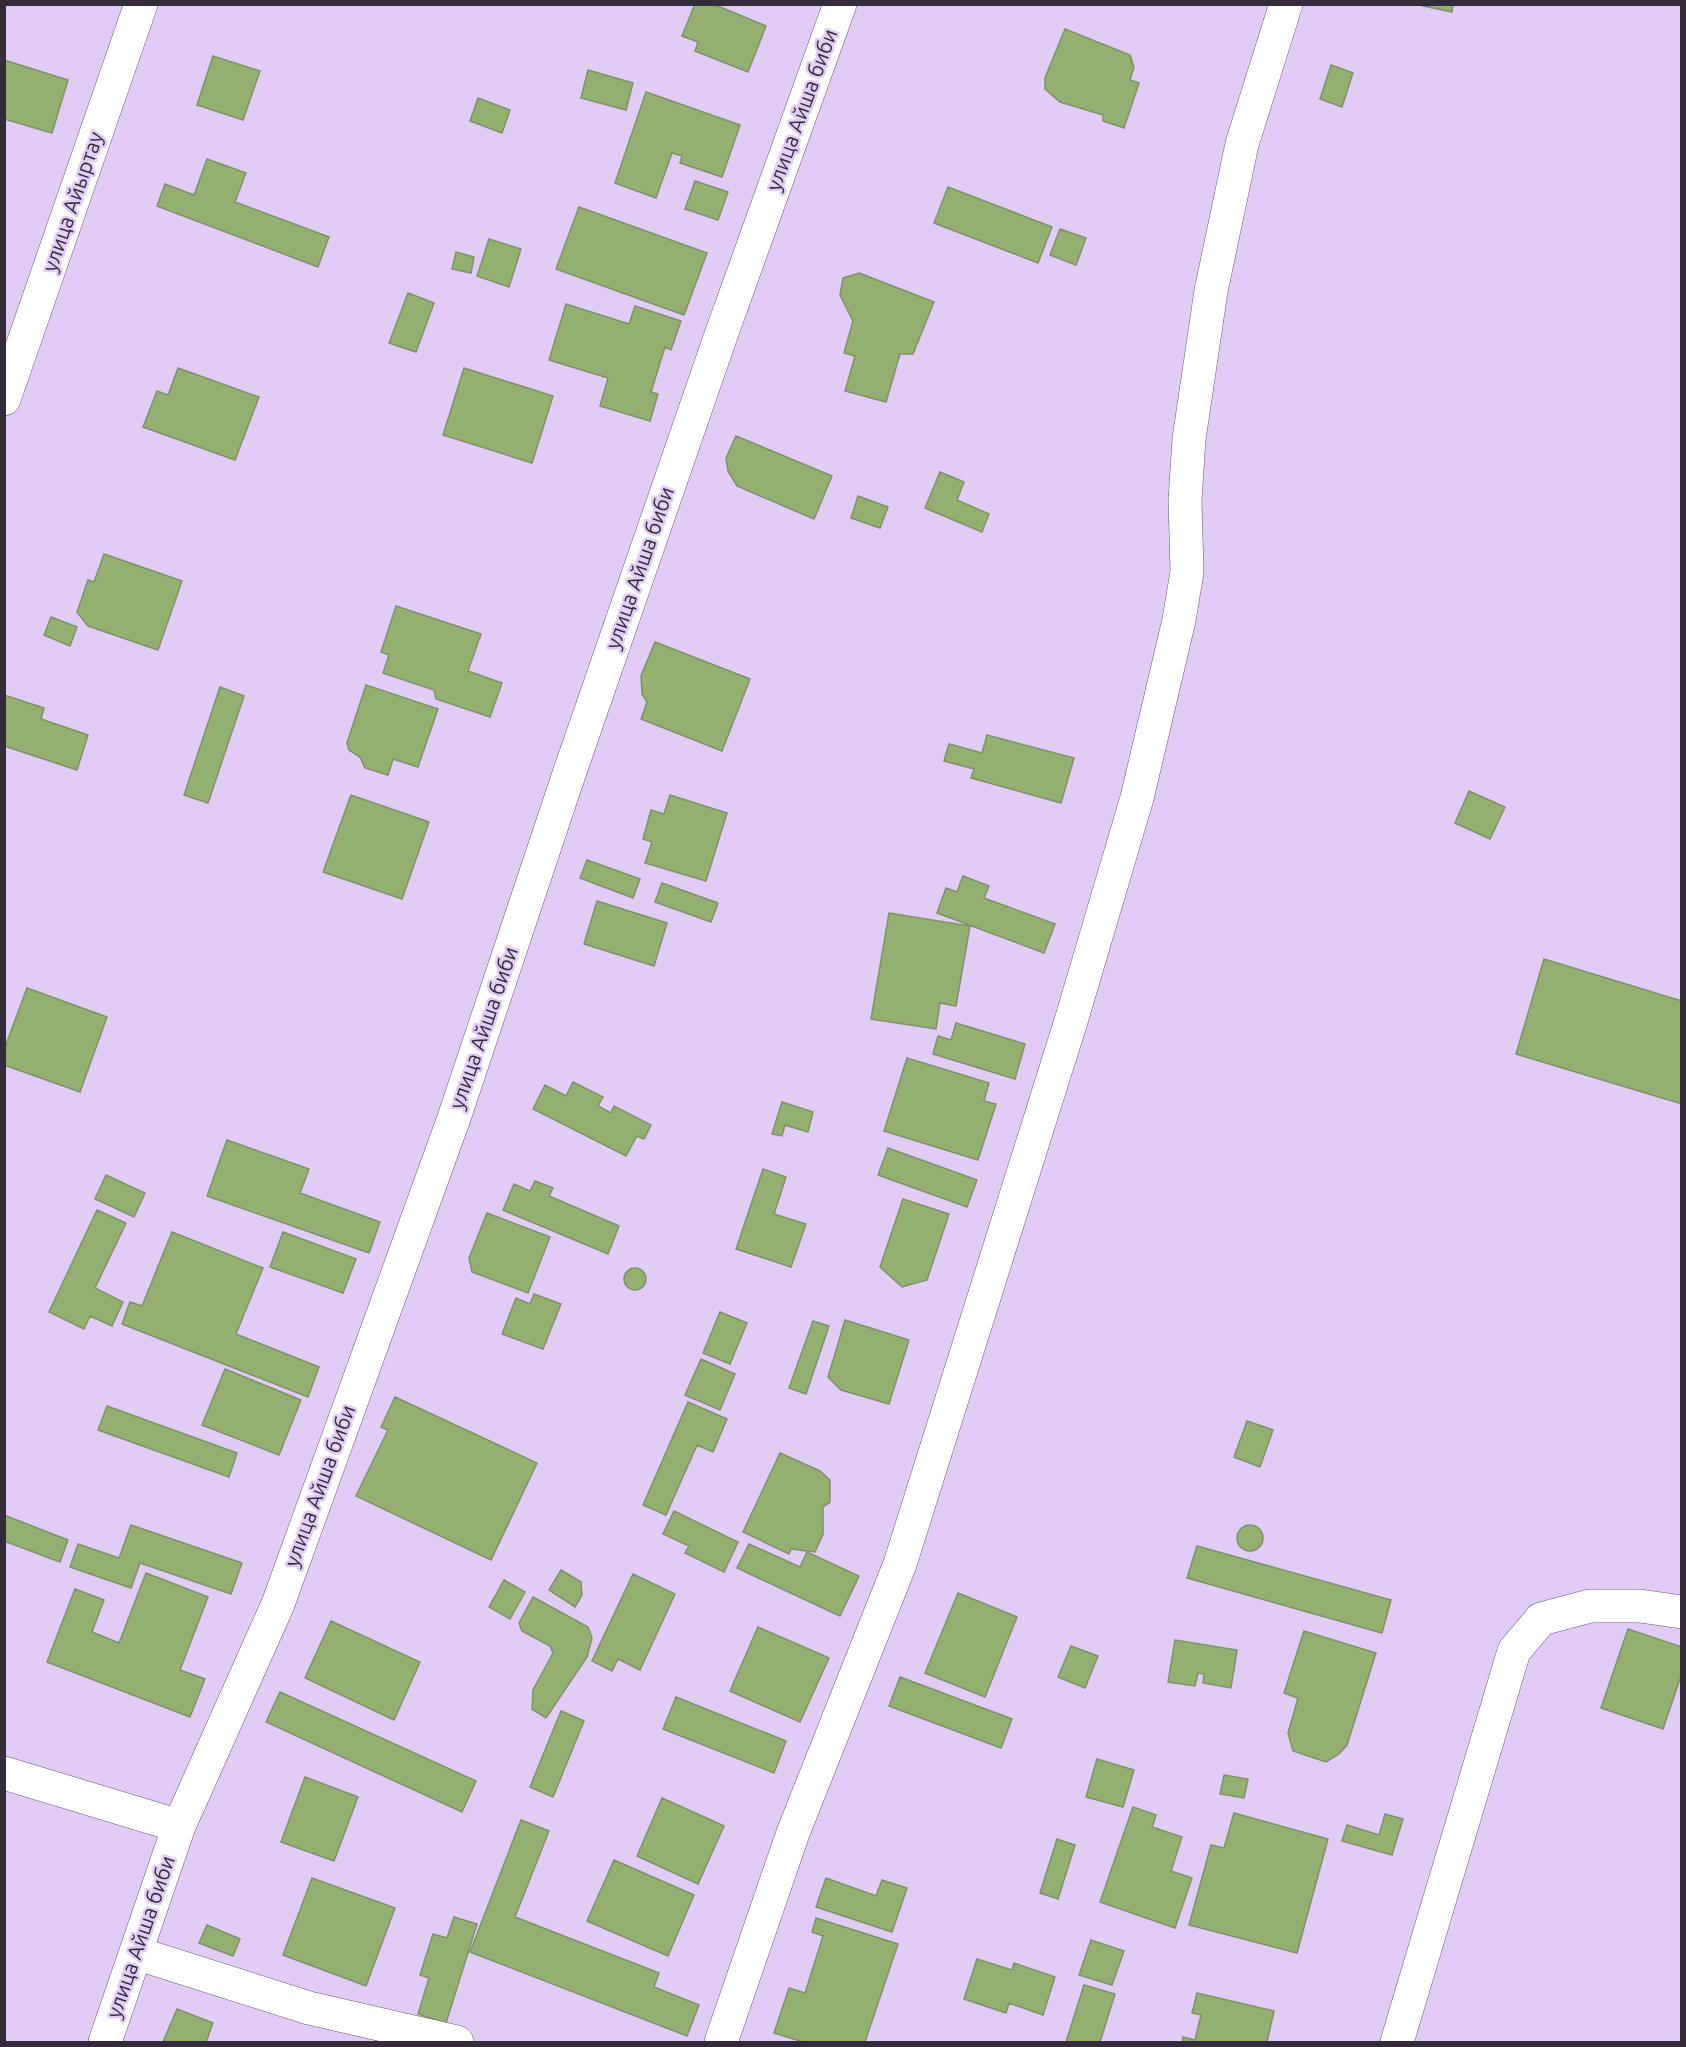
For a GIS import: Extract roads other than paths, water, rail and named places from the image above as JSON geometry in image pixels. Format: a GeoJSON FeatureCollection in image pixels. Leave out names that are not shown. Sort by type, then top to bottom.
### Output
{"type":"FeatureCollection","features":[{"type":"Feature","properties":{"kind":"street","name":"улица Айыртау"},"geometry":{"type":"LineString","coordinates":[[4,399],[141,4]]}},
{"type":"Feature","properties":{"kind":"street","name":"улица Айша биби"},"geometry":{"type":"LineString","coordinates":[[105,2043],[179,1826],[282,1593],[450,1129],[712,360],[840,4]]}},
{"type":"Feature","properties":{"kind":"street"},"geometry":{"type":"LineString","coordinates":[[721,2043],[793,1833],[900,1564],[1071,1021],[1137,798],[1179,620],[1187,572],[1185,500],[1189,439],[1211,291],[1242,144],[1286,4]]}},
{"type":"Feature","properties":{"kind":"street"},"geometry":{"type":"LineString","coordinates":[[1397,2043],[1514,1651],[1541,1618],[1590,1606],[1640,1606],[1682,1612]]}},
{"type":"Feature","properties":{"kind":"street"},"geometry":{"type":"LineString","coordinates":[[4,1773],[179,1826]]}},
{"type":"Feature","properties":{"kind":"street"},"geometry":{"type":"LineString","coordinates":[[136,1953],[309,2008],[457,2043]]}}]}
